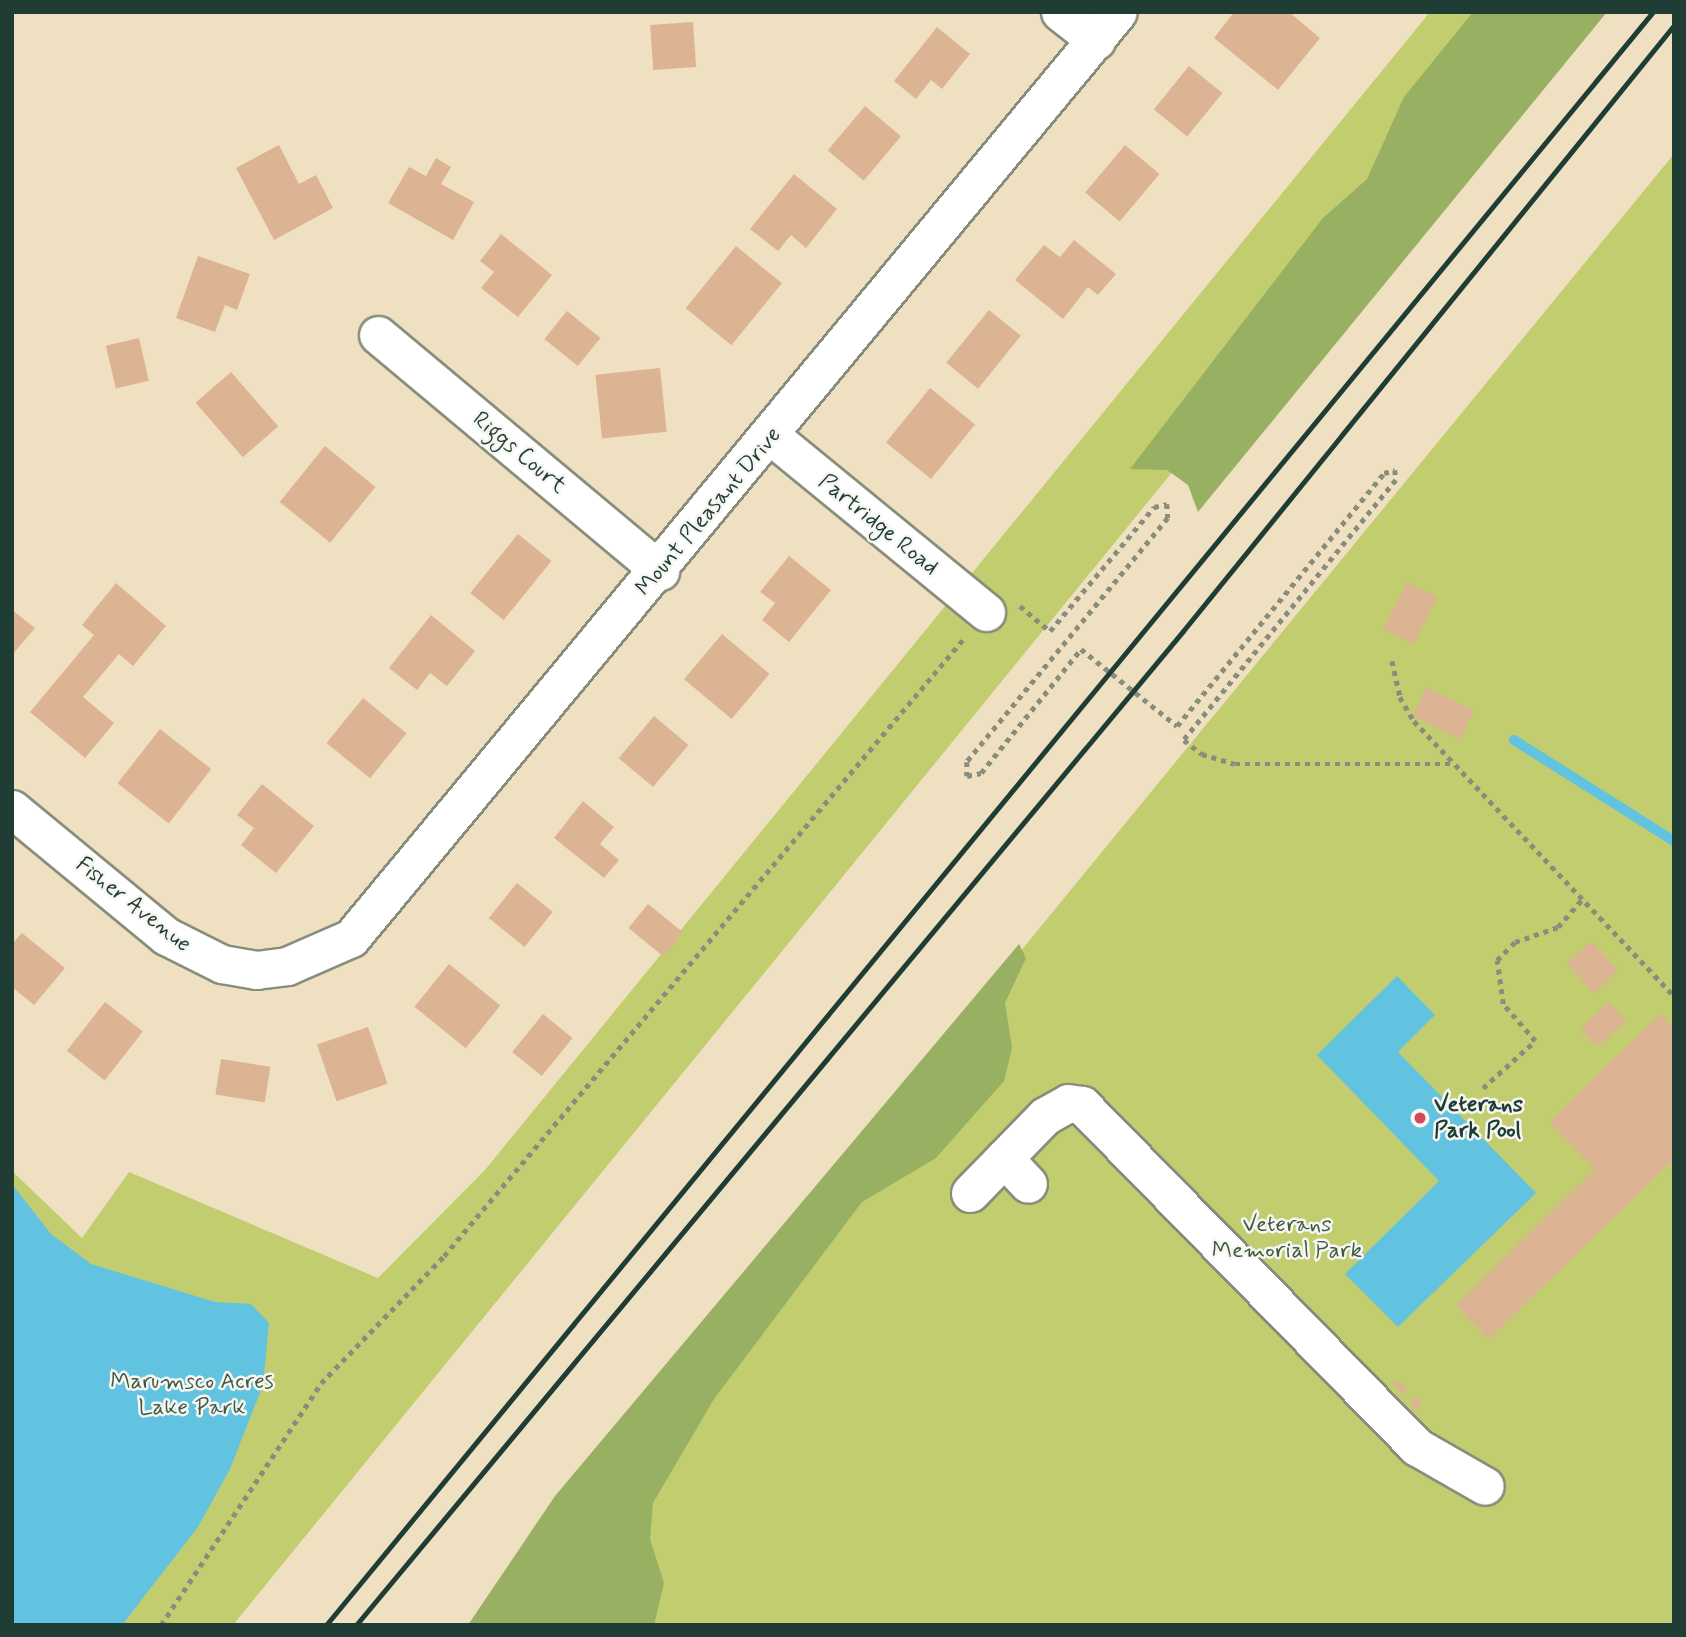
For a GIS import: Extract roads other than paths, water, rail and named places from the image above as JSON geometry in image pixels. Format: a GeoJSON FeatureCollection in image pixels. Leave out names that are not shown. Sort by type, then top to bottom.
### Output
{"type":"FeatureCollection","features":[{"type":"Feature","properties":{"kind":"street"},"geometry":{"type":"LineString","coordinates":[[1060,12],[1107,26]]}},
{"type":"Feature","properties":{"kind":"street","name":"Mount Pleasant Drive"},"geometry":{"type":"LineString","coordinates":[[268,970],[307,961],[362,928],[660,571],[1107,26]]}},
{"type":"Feature","properties":{"kind":"street","name":"Riggs Court"},"geometry":{"type":"LineString","coordinates":[[378,335],[660,571]]}},
{"type":"Feature","properties":{"kind":"street","name":"Partridge Road"},"geometry":{"type":"LineString","coordinates":[[771,436],[995,603]]}},
{"type":"Feature","properties":{"kind":"street","name":"Fisher Avenue"},"geometry":{"type":"LineString","coordinates":[[12,809],[183,947],[222,964],[268,970]]}},
{"type":"Feature","properties":{"kind":"street"},"geometry":{"type":"LineString","coordinates":[[971,1193],[1016,1171],[1061,1105],[1087,1108],[1417,1447],[1485,1486]]}},
{"type":"Feature","properties":{"kind":"water","name":"Veterans Park Pool"},"geometry":{"type":"Polygon","coordinates":[[[1397,976],[1435,1015],[1398,1052],[1536,1193],[1398,1327],[1345,1274],[1439,1181],[1317,1055],[1397,976]]]}},
{"type":"Feature","properties":{"kind":"water"},"geometry":{"type":"Polygon","coordinates":[[[12,1184],[51,1234],[91,1264],[215,1302],[251,1304],[269,1323],[263,1385],[230,1469],[198,1527],[122,1625],[12,1625],[12,1184]]]}},
{"type":"Feature","properties":{"kind":"waterway"},"geometry":{"type":"LineString","coordinates":[[1514,740],[1674,841]]}},
{"type":"Feature","properties":{"kind":"railway"},"geometry":{"type":"LineString","coordinates":[[326,1625],[1653,12]]}},
{"type":"Feature","properties":{"kind":"railway"},"geometry":{"type":"LineString","coordinates":[[356,1625],[1183,631],[1674,25]]}},
{"type":"Feature","properties":{"kind":"place","name":"Veterans Park Pool"},"geometry":{"type":"Point","coordinates":[1420,1118]}},
{"type":"Feature","properties":{"kind":"park label","name":"Veterans Memorial Park"},"geometry":{"type":"Point","coordinates":[1287,1238]}},
{"type":"Feature","properties":{"kind":"park label","name":"Marumsco Acres Lake Park"},"geometry":{"type":"Point","coordinates":[192,1395]}}]}
